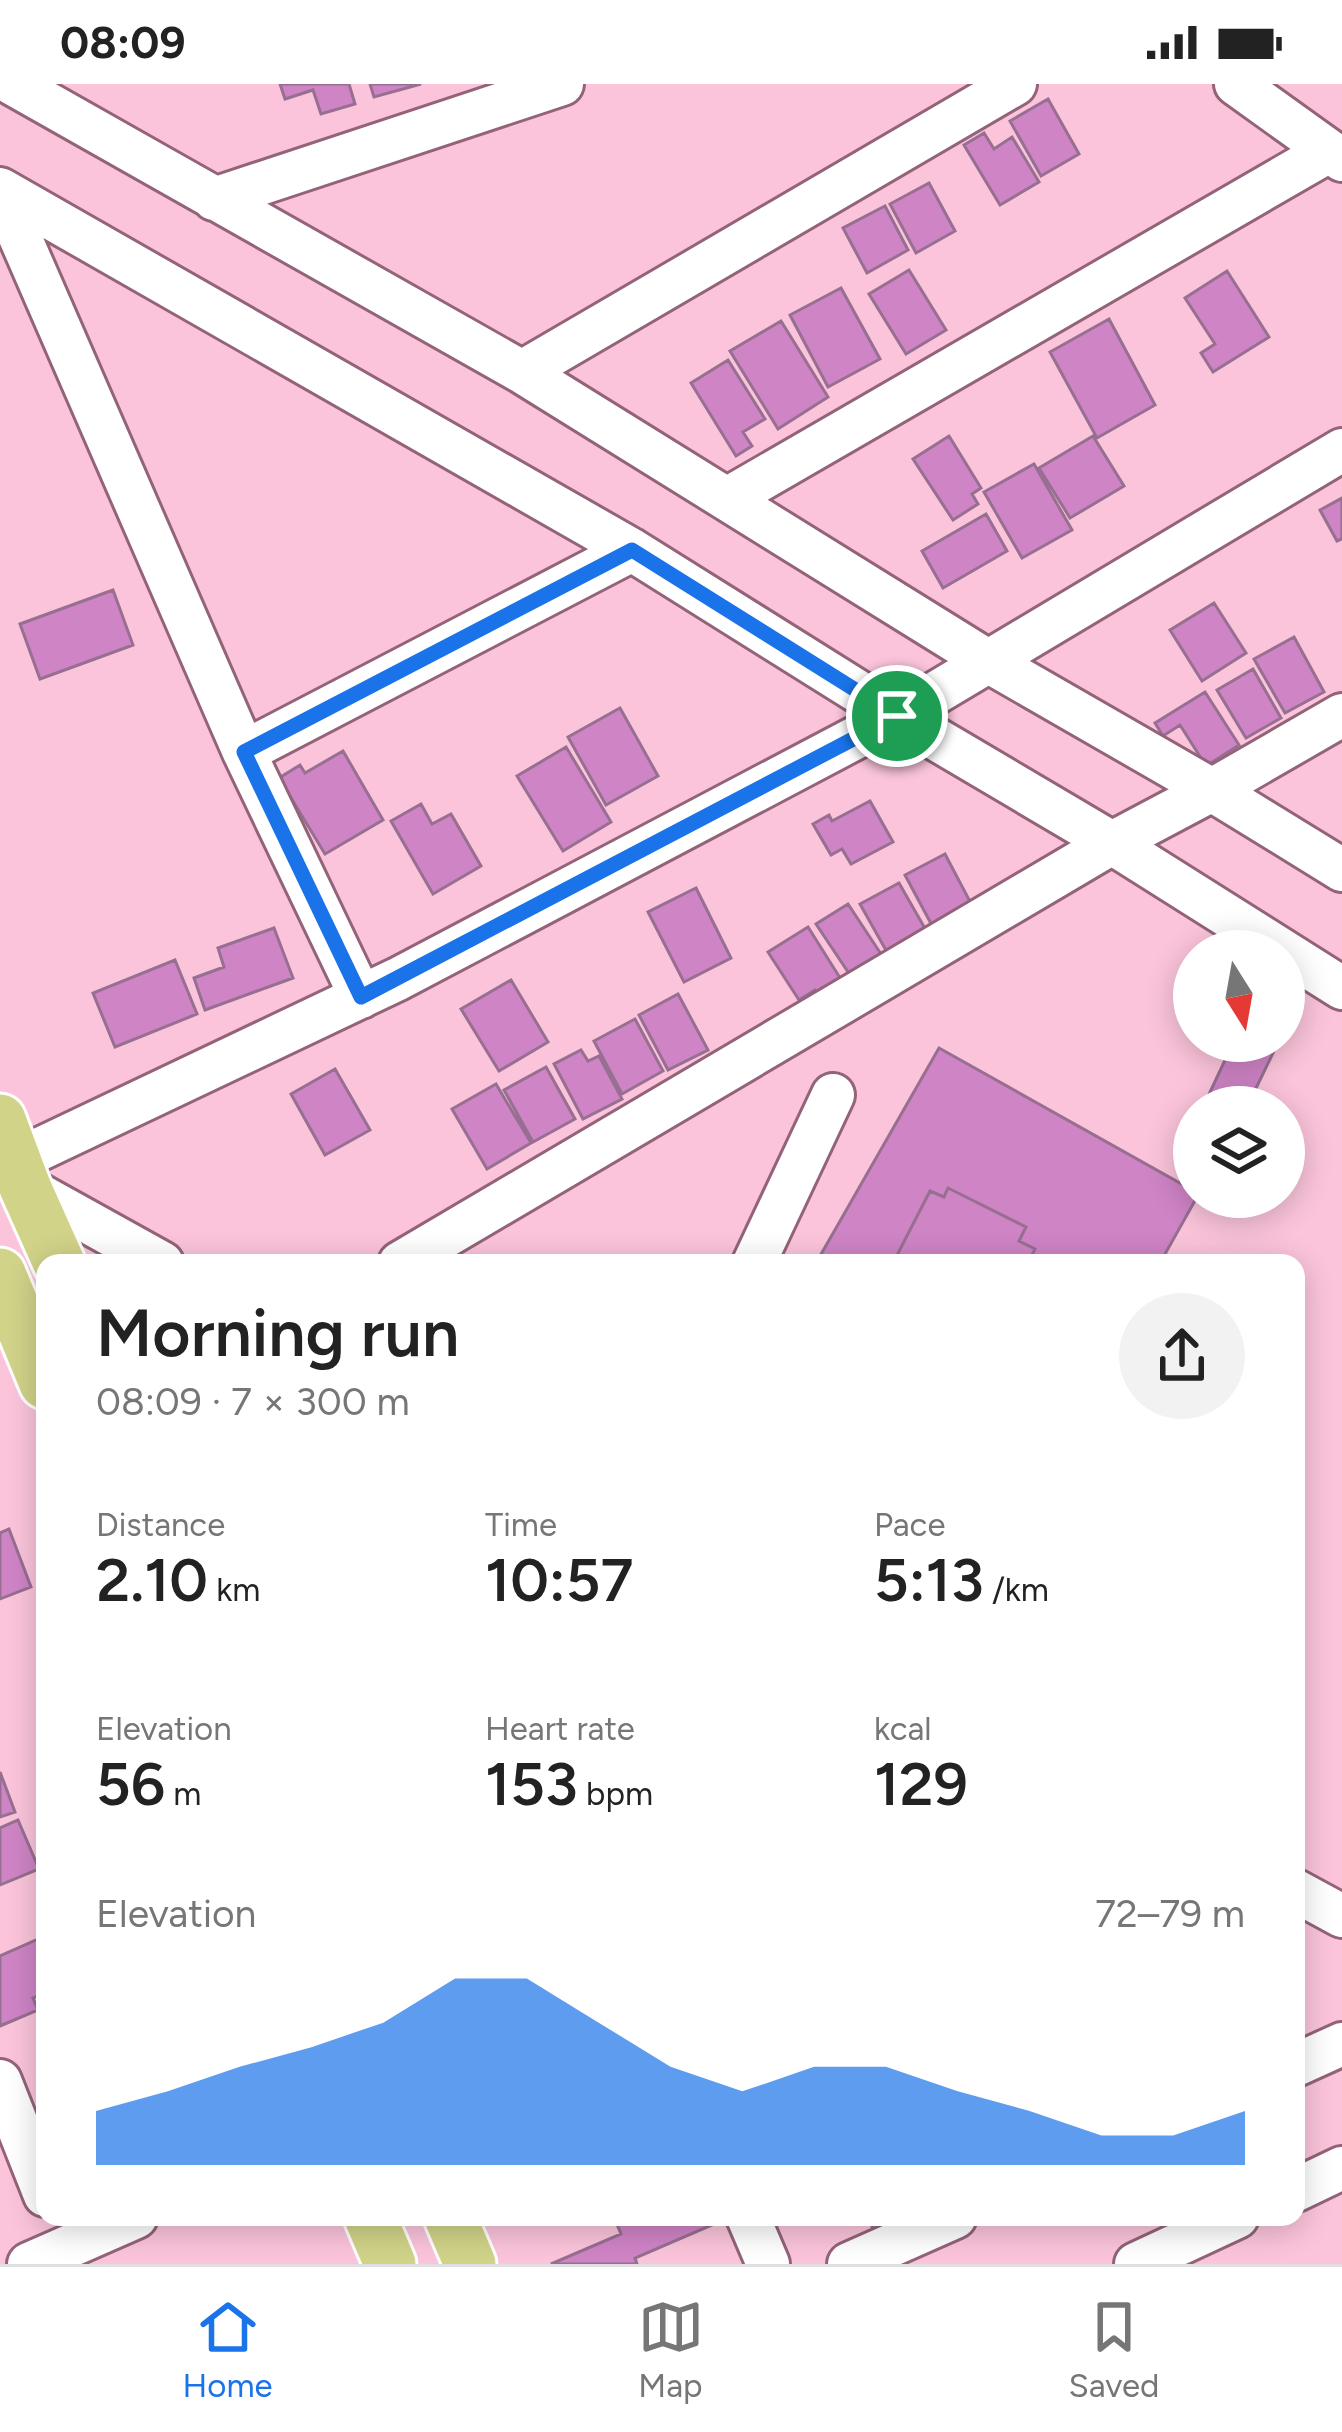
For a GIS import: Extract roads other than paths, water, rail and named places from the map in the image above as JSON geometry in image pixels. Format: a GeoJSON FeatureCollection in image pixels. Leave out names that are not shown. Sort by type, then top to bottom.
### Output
{"type":"FeatureCollection","features":[{"type":"Feature","properties":{"kind":"main road"},"geometry":{"type":"LineString","coordinates":[[11,1159],[55,1254]]}},
{"type":"Feature","properties":{"kind":"main road"},"geometry":{"type":"LineString","coordinates":[[0,1274],[36,1361]]}},
{"type":"Feature","properties":{"kind":"main road"},"geometry":{"type":"LineString","coordinates":[[374,2226],[390,2264]]}},
{"type":"Feature","properties":{"kind":"main road"},"geometry":{"type":"LineString","coordinates":[[454,2226],[470,2264]]}},
{"type":"Feature","properties":{"kind":"street"},"geometry":{"type":"LineString","coordinates":[[14,84],[521,372],[986,660],[1342,870]]}},
{"type":"Feature","properties":{"kind":"street"},"geometry":{"type":"LineString","coordinates":[[214,199],[562,84]]}},
{"type":"Feature","properties":{"kind":"street"},"geometry":{"type":"LineString","coordinates":[[521,372],[1015,84]]}},
{"type":"Feature","properties":{"kind":"street"},"geometry":{"type":"LineString","coordinates":[[727,499],[1335,156],[1236,84]]}},
{"type":"Feature","properties":{"kind":"street"},"geometry":{"type":"LineString","coordinates":[[0,190],[632,550],[1341,985]]}},
{"type":"Feature","properties":{"kind":"street"},"geometry":{"type":"LineString","coordinates":[[0,190],[244,752],[361,997]]}},
{"type":"Feature","properties":{"kind":"street"},"geometry":{"type":"LineString","coordinates":[[11,1159],[361,997],[897,716],[1342,450]]}},
{"type":"Feature","properties":{"kind":"street"},"geometry":{"type":"LineString","coordinates":[[244,752],[632,550]]}},
{"type":"Feature","properties":{"kind":"street"},"geometry":{"type":"LineString","coordinates":[[415,1254],[1112,842],[1342,715]]}},
{"type":"Feature","properties":{"kind":"street"},"geometry":{"type":"LineString","coordinates":[[758,1254],[833,1095]]}},
{"type":"Feature","properties":{"kind":"street"},"geometry":{"type":"LineString","coordinates":[[11,1159],[148,1254]]}},
{"type":"Feature","properties":{"kind":"street"},"geometry":{"type":"LineString","coordinates":[[1305,1896],[1342,1916]]}},
{"type":"Feature","properties":{"kind":"street"},"geometry":{"type":"LineString","coordinates":[[1305,2061],[1342,2044]]}},
{"type":"Feature","properties":{"kind":"street"},"geometry":{"type":"LineString","coordinates":[[0,2080],[36,2172]]}},
{"type":"Feature","properties":{"kind":"street"},"geometry":{"type":"LineString","coordinates":[[1305,2186],[1342,2168]]}},
{"type":"Feature","properties":{"kind":"street"},"geometry":{"type":"LineString","coordinates":[[50,2243],[106,2226]]}},
{"type":"Feature","properties":{"kind":"street"},"geometry":{"type":"LineString","coordinates":[[752,2226],[768,2264]]}},
{"type":"Feature","properties":{"kind":"street"},"geometry":{"type":"LineString","coordinates":[[849,2264],[935,2226]]}},
{"type":"Feature","properties":{"kind":"street"},"geometry":{"type":"LineString","coordinates":[[1136,2264],[1218,2226]]}}]}
